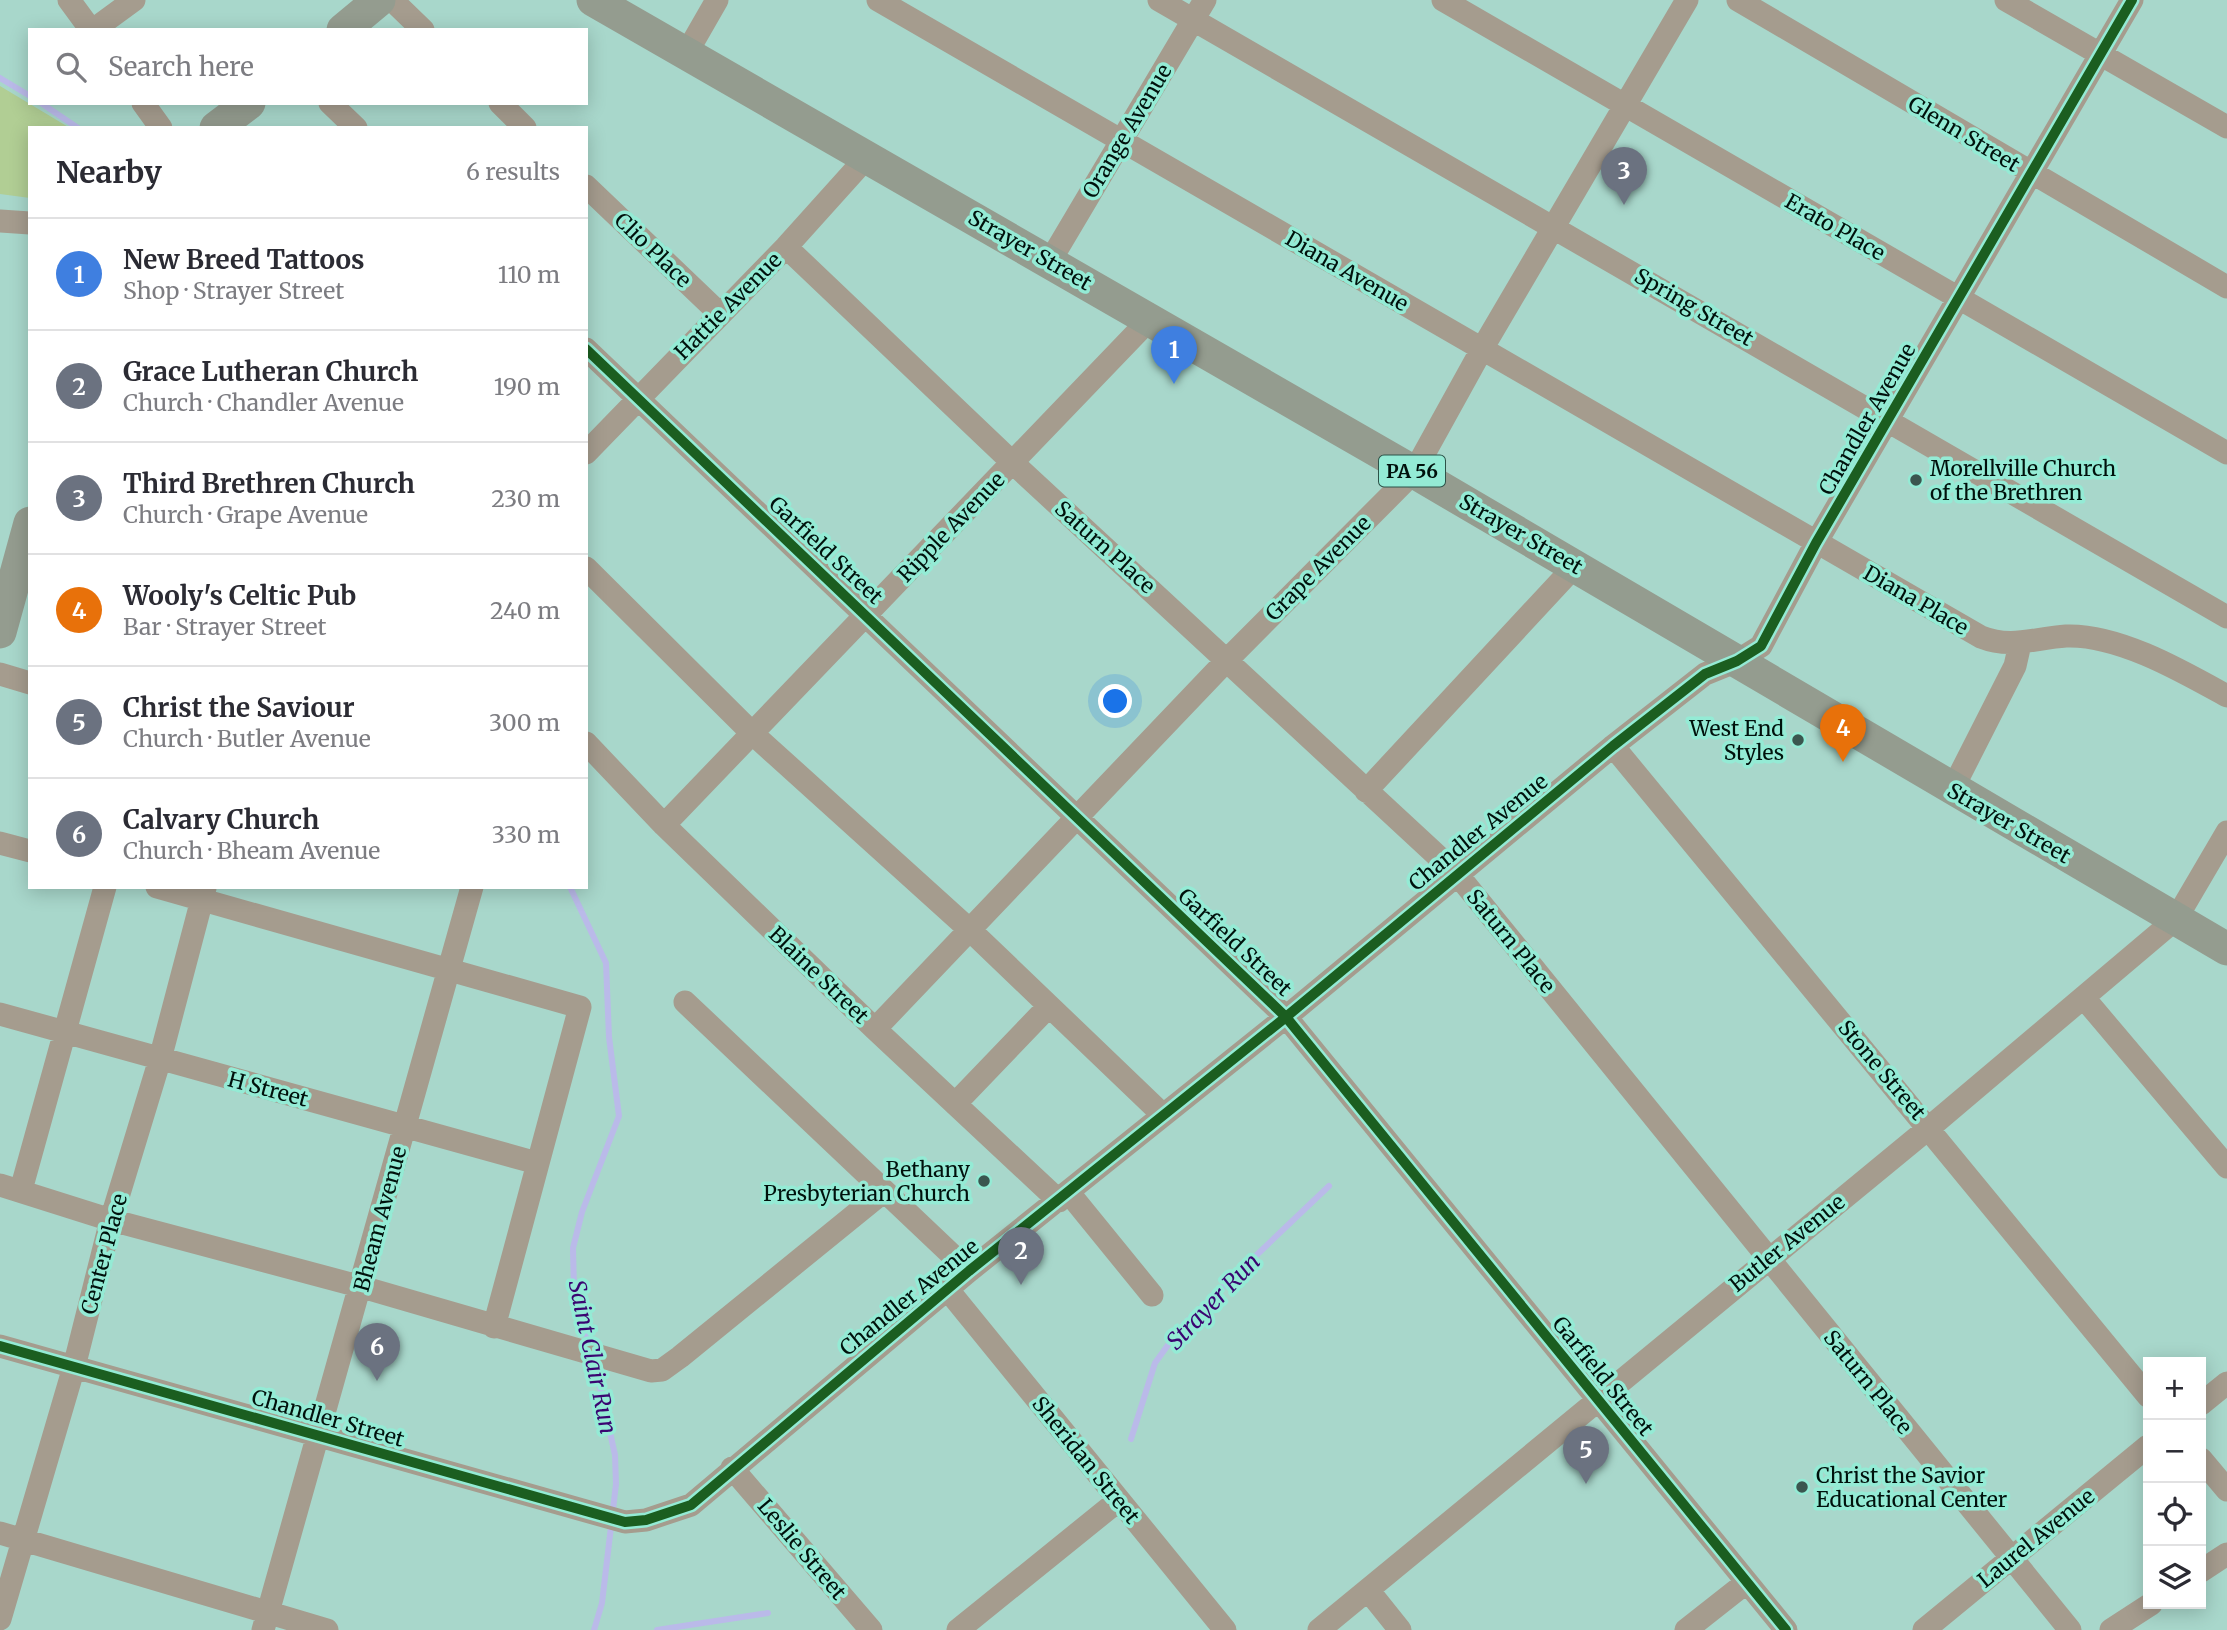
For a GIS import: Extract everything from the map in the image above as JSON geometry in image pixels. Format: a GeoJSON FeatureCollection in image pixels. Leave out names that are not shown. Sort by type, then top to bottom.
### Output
{"type":"FeatureCollection","features":[{"type":"Feature","properties":{"kind":"highway"},"geometry":{"type":"LineString","coordinates":[[345,28],[379,0]]}},
{"type":"Feature","properties":{"kind":"highway","name":"Strayer Street"},"geometry":{"type":"LineString","coordinates":[[593,0],[1414,472],[2227,949]]}},
{"type":"Feature","properties":{"kind":"highway"},"geometry":{"type":"LineString","coordinates":[[219,126],[246,105]]}},
{"type":"Feature","properties":{"kind":"highway"},"geometry":{"type":"LineString","coordinates":[[0,632],[28,530]]}},
{"type":"Feature","properties":{"kind":"street"},"geometry":{"type":"LineString","coordinates":[[69,0],[90,28]]}},
{"type":"Feature","properties":{"kind":"street"},"geometry":{"type":"LineString","coordinates":[[95,28],[134,0]]}},
{"type":"Feature","properties":{"kind":"street"},"geometry":{"type":"LineString","coordinates":[[392,0],[421,28]]}},
{"type":"Feature","properties":{"kind":"street"},"geometry":{"type":"LineString","coordinates":[[686,54],[717,0]]}},
{"type":"Feature","properties":{"kind":"street","name":"Diana Avenue"},"geometry":{"type":"LineString","coordinates":[[878,0],[1816,543]]}},
{"type":"Feature","properties":{"kind":"street","name":"Spring Street"},"geometry":{"type":"LineString","coordinates":[[1158,0],[2227,617]]}},
{"type":"Feature","properties":{"kind":"street","name":"Orange Avenue"},"geometry":{"type":"LineString","coordinates":[[1050,261],[1205,0]]}},
{"type":"Feature","properties":{"kind":"street","name":"Erato Place"},"geometry":{"type":"LineString","coordinates":[[1443,0],[2227,453]]}},
{"type":"Feature","properties":{"kind":"street","name":"Grape Avenue"},"geometry":{"type":"LineString","coordinates":[[875,1029],[1228,659],[1414,472],[1482,349],[1556,228],[1687,0]]}},
{"type":"Feature","properties":{"kind":"street","name":"Glenn Street"},"geometry":{"type":"LineString","coordinates":[[1738,0],[2227,287]]}},
{"type":"Feature","properties":{"kind":"street"},"geometry":{"type":"LineString","coordinates":[[2006,0],[2227,127]]}},
{"type":"Feature","properties":{"kind":"street","name":"Chandler Avenue"},"geometry":{"type":"LineString","coordinates":[[635,1521],[691,1505],[970,1271],[1286,1017],[1613,746],[1706,674],[1737,662],[1761,646],[1816,543],[2132,0]]}},
{"type":"Feature","properties":{"kind":"street"},"geometry":{"type":"LineString","coordinates":[[145,105],[160,126]]}},
{"type":"Feature","properties":{"kind":"street"},"geometry":{"type":"LineString","coordinates":[[332,105],[354,126]]}},
{"type":"Feature","properties":{"kind":"street"},"geometry":{"type":"LineString","coordinates":[[502,105],[523,126]]}},
{"type":"Feature","properties":{"kind":"street","name":"Hattie Avenue"},"geometry":{"type":"LineString","coordinates":[[588,451],[786,247],[867,157]]}},
{"type":"Feature","properties":{"kind":"street","name":"Clio Place"},"geometry":{"type":"LineString","coordinates":[[588,188],[719,313]]}},
{"type":"Feature","properties":{"kind":"street"},"geometry":{"type":"LineString","coordinates":[[0,221],[28,223]]}},
{"type":"Feature","properties":{"kind":"street","name":"Saturn Place"},"geometry":{"type":"LineString","coordinates":[[786,247],[1013,463],[1228,659],[1457,874],[2070,1630]]}},
{"type":"Feature","properties":{"kind":"street","name":"Ripple Avenue"},"geometry":{"type":"LineString","coordinates":[[664,825],[1150,319]]}},
{"type":"Feature","properties":{"kind":"street","name":"Garfield Street"},"geometry":{"type":"LineString","coordinates":[[588,351],[1286,1017],[1786,1630]]}},
{"type":"Feature","properties":{"kind":"street","name":"Diana Place"},"geometry":{"type":"LineString","coordinates":[[1816,543],[1981,637],[1999,644],[2020,644]]}},
{"type":"Feature","properties":{"kind":"street"},"geometry":{"type":"LineString","coordinates":[[1366,791],[1575,566]]}},
{"type":"Feature","properties":{"kind":"street"},"geometry":{"type":"LineString","coordinates":[[588,570],[753,734],[971,931],[1163,1115]]}},
{"type":"Feature","properties":{"kind":"street"},"geometry":{"type":"LineString","coordinates":[[1952,790],[2015,666],[2020,644],[2067,636],[2121,646],[2170,664],[2227,695]]}},
{"type":"Feature","properties":{"kind":"street"},"geometry":{"type":"LineString","coordinates":[[0,674],[28,682]]}},
{"type":"Feature","properties":{"kind":"street","name":"Blaine Street"},"geometry":{"type":"LineString","coordinates":[[588,745],[664,825],[875,1029],[955,1104],[1064,1197],[1152,1295]]}},
{"type":"Feature","properties":{"kind":"street","name":"Stone Street"},"geometry":{"type":"LineString","coordinates":[[1613,746],[1930,1127],[2143,1390]]}},
{"type":"Feature","properties":{"kind":"street","name":"Butler Avenue"},"geometry":{"type":"LineString","coordinates":[[1319,1630],[1930,1127],[2176,919],[2227,832]]}},
{"type":"Feature","properties":{"kind":"street"},"geometry":{"type":"LineString","coordinates":[[0,843],[28,850]]}},
{"type":"Feature","properties":{"kind":"street"},"geometry":{"type":"LineString","coordinates":[[103,889],[65,1032],[10,1187],[111,1220],[362,1287],[651,1371],[662,1370],[883,1192]]}},
{"type":"Feature","properties":{"kind":"street"},"geometry":{"type":"LineString","coordinates":[[170,889],[203,894],[580,1007],[494,1327]]}},
{"type":"Feature","properties":{"kind":"street","name":"Bheam Avenue"},"geometry":{"type":"LineString","coordinates":[[265,1622],[362,1287],[471,889]]}},
{"type":"Feature","properties":{"kind":"street","name":"Center Place"},"geometry":{"type":"LineString","coordinates":[[0,1619],[74,1367],[111,1220],[160,1059],[203,894]]}},
{"type":"Feature","properties":{"kind":"street"},"geometry":{"type":"LineString","coordinates":[[2084,998],[2227,1167]]}},
{"type":"Feature","properties":{"kind":"street"},"geometry":{"type":"LineString","coordinates":[[685,1002],[883,1192],[970,1271]]}},
{"type":"Feature","properties":{"kind":"street"},"geometry":{"type":"LineString","coordinates":[[955,1104],[1049,1006]]}},
{"type":"Feature","properties":{"kind":"street","name":"H Street"},"geometry":{"type":"LineString","coordinates":[[0,1014],[537,1163]]}},
{"type":"Feature","properties":{"kind":"street","name":"Sheridan Street"},"geometry":{"type":"LineString","coordinates":[[948,1290],[1224,1630]]}},
{"type":"Feature","properties":{"kind":"street","name":"Chandler Street"},"geometry":{"type":"LineString","coordinates":[[0,1346],[595,1514],[635,1521]]}},
{"type":"Feature","properties":{"kind":"street"},"geometry":{"type":"LineString","coordinates":[[2206,1400],[2227,1383]]}},
{"type":"Feature","properties":{"kind":"street","name":"Laurel Avenue"},"geometry":{"type":"LineString","coordinates":[[1924,1630],[2143,1450]]}},
{"type":"Feature","properties":{"kind":"street"},"geometry":{"type":"LineString","coordinates":[[2206,1465],[2227,1490]]}},
{"type":"Feature","properties":{"kind":"street","name":"Leslie Street"},"geometry":{"type":"LineString","coordinates":[[733,1468],[871,1630]]}},
{"type":"Feature","properties":{"kind":"street"},"geometry":{"type":"LineString","coordinates":[[958,1630],[1119,1500]]}},
{"type":"Feature","properties":{"kind":"street"},"geometry":{"type":"LineString","coordinates":[[0,1533],[265,1622],[327,1630]]}},
{"type":"Feature","properties":{"kind":"street"},"geometry":{"type":"LineString","coordinates":[[2206,1568],[2227,1554]]}},
{"type":"Feature","properties":{"kind":"street"},"geometry":{"type":"LineString","coordinates":[[1686,1630],[1747,1582]]}},
{"type":"Feature","properties":{"kind":"street"},"geometry":{"type":"LineString","coordinates":[[1367,1590],[1400,1630]]}},
{"type":"Feature","properties":{"kind":"street"},"geometry":{"type":"LineString","coordinates":[[2111,1630],[2143,1609]]}},
{"type":"Feature","properties":{"kind":"green space"},"geometry":{"type":"Polygon","coordinates":[[[0,86],[67,126],[28,126],[28,198],[0,194],[0,86]]]}},
{"type":"Feature","properties":{"kind":"waterway","name":"Saint Clair Run"},"geometry":{"type":"LineString","coordinates":[[0,78],[28,95]]}},
{"type":"Feature","properties":{"kind":"waterway","name":"Saint Clair Run"},"geometry":{"type":"LineString","coordinates":[[44,105],[75,126]]}},
{"type":"Feature","properties":{"kind":"waterway","name":"Saint Clair Run"},"geometry":{"type":"LineString","coordinates":[[571,889],[606,963],[609,1037],[619,1116],[582,1212],[573,1248],[574,1290],[591,1349]]}},
{"type":"Feature","properties":{"kind":"waterway","name":"Strayer Run"},"geometry":{"type":"LineString","coordinates":[[1131,1439],[1155,1363],[1181,1327],[1329,1186]]}},
{"type":"Feature","properties":{"kind":"waterway","name":"Saint Clair Run"},"geometry":{"type":"LineString","coordinates":[[594,1360],[615,1455],[616,1484],[602,1603],[594,1630]]}},
{"type":"Feature","properties":{"kind":"waterway","name":"Strayer Run"},"geometry":{"type":"LineString","coordinates":[[657,1630],[768,1613]]}},
{"type":"Feature","properties":{"kind":"cycle path"},"geometry":{"type":"LineString","coordinates":[[0,1346],[625,1522],[646,1520],[691,1505],[969,1271],[1286,1017],[1613,746],[1705,674],[1737,661],[1761,646],[1816,543],[2132,0]]}},
{"type":"Feature","properties":{"kind":"cycle path"},"geometry":{"type":"LineString","coordinates":[[588,351],[1286,1017],[1786,1630]]}},
{"type":"Feature","properties":{"kind":"place","name":"Third Brethren Church"},"geometry":{"type":"Point","coordinates":[1624,205]}},
{"type":"Feature","properties":{"kind":"place","name":"New Breed Tattoos"},"geometry":{"type":"Point","coordinates":[1174,384]}},
{"type":"Feature","properties":{"kind":"place","name":"Morellville Church of the Brethren"},"geometry":{"type":"Point","coordinates":[1916,480]}},
{"type":"Feature","properties":{"kind":"place","name":"West End Styles"},"geometry":{"type":"Point","coordinates":[1798,740]}},
{"type":"Feature","properties":{"kind":"place","name":"Wooly's Celtic Pub"},"geometry":{"type":"Point","coordinates":[1843,762]}},
{"type":"Feature","properties":{"kind":"place","name":"Bethany Presbyterian Church"},"geometry":{"type":"Point","coordinates":[984,1181]}},
{"type":"Feature","properties":{"kind":"place","name":"Grace Lutheran Church"},"geometry":{"type":"Point","coordinates":[1021,1285]}},
{"type":"Feature","properties":{"kind":"place","name":"Calvary Church"},"geometry":{"type":"Point","coordinates":[377,1381]}},
{"type":"Feature","properties":{"kind":"place","name":"Christ the Saviour"},"geometry":{"type":"Point","coordinates":[1586,1484]}},
{"type":"Feature","properties":{"kind":"place","name":"Christ the Savior Educational Center"},"geometry":{"type":"Point","coordinates":[1802,1487]}}]}
